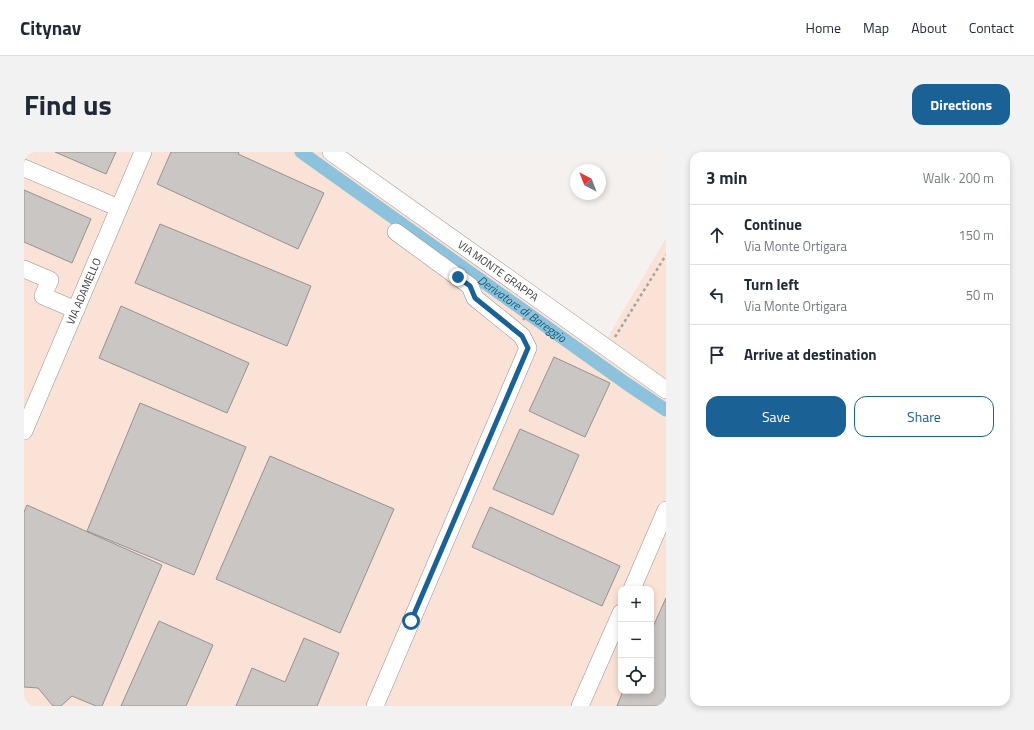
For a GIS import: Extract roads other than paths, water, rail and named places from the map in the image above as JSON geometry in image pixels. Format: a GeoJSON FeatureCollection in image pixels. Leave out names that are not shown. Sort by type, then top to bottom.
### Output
{"type":"FeatureCollection","features":[{"type":"Feature","properties":{"kind":"street","name":"VIA ADAMELLO"},"geometry":{"type":"LineString","coordinates":[[24,432],[30,399],[76,310],[143,152]]}},
{"type":"Feature","properties":{"kind":"street","name":"VIA MONTE GRAPPA"},"geometry":{"type":"LineString","coordinates":[[331,152],[666,390]]}},
{"type":"Feature","properties":{"kind":"street"},"geometry":{"type":"LineString","coordinates":[[24,168],[120,208]]}},
{"type":"Feature","properties":{"kind":"street"},"geometry":{"type":"LineString","coordinates":[[374,706],[528,348],[522,336],[475,298],[470,286],[396,232]]}},
{"type":"Feature","properties":{"kind":"street"},"geometry":{"type":"LineString","coordinates":[[24,269],[50,280],[43,296],[76,310]]}},
{"type":"Feature","properties":{"kind":"street"},"geometry":{"type":"LineString","coordinates":[[633,586],[666,510]]}},
{"type":"Feature","properties":{"kind":"street"},"geometry":{"type":"LineString","coordinates":[[580,706],[618,620]]}},
{"type":"Feature","properties":{"kind":"waterway","name":"Derivatore di Bareggio"},"geometry":{"type":"LineString","coordinates":[[301,152],[627,384],[666,410]]}}]}
